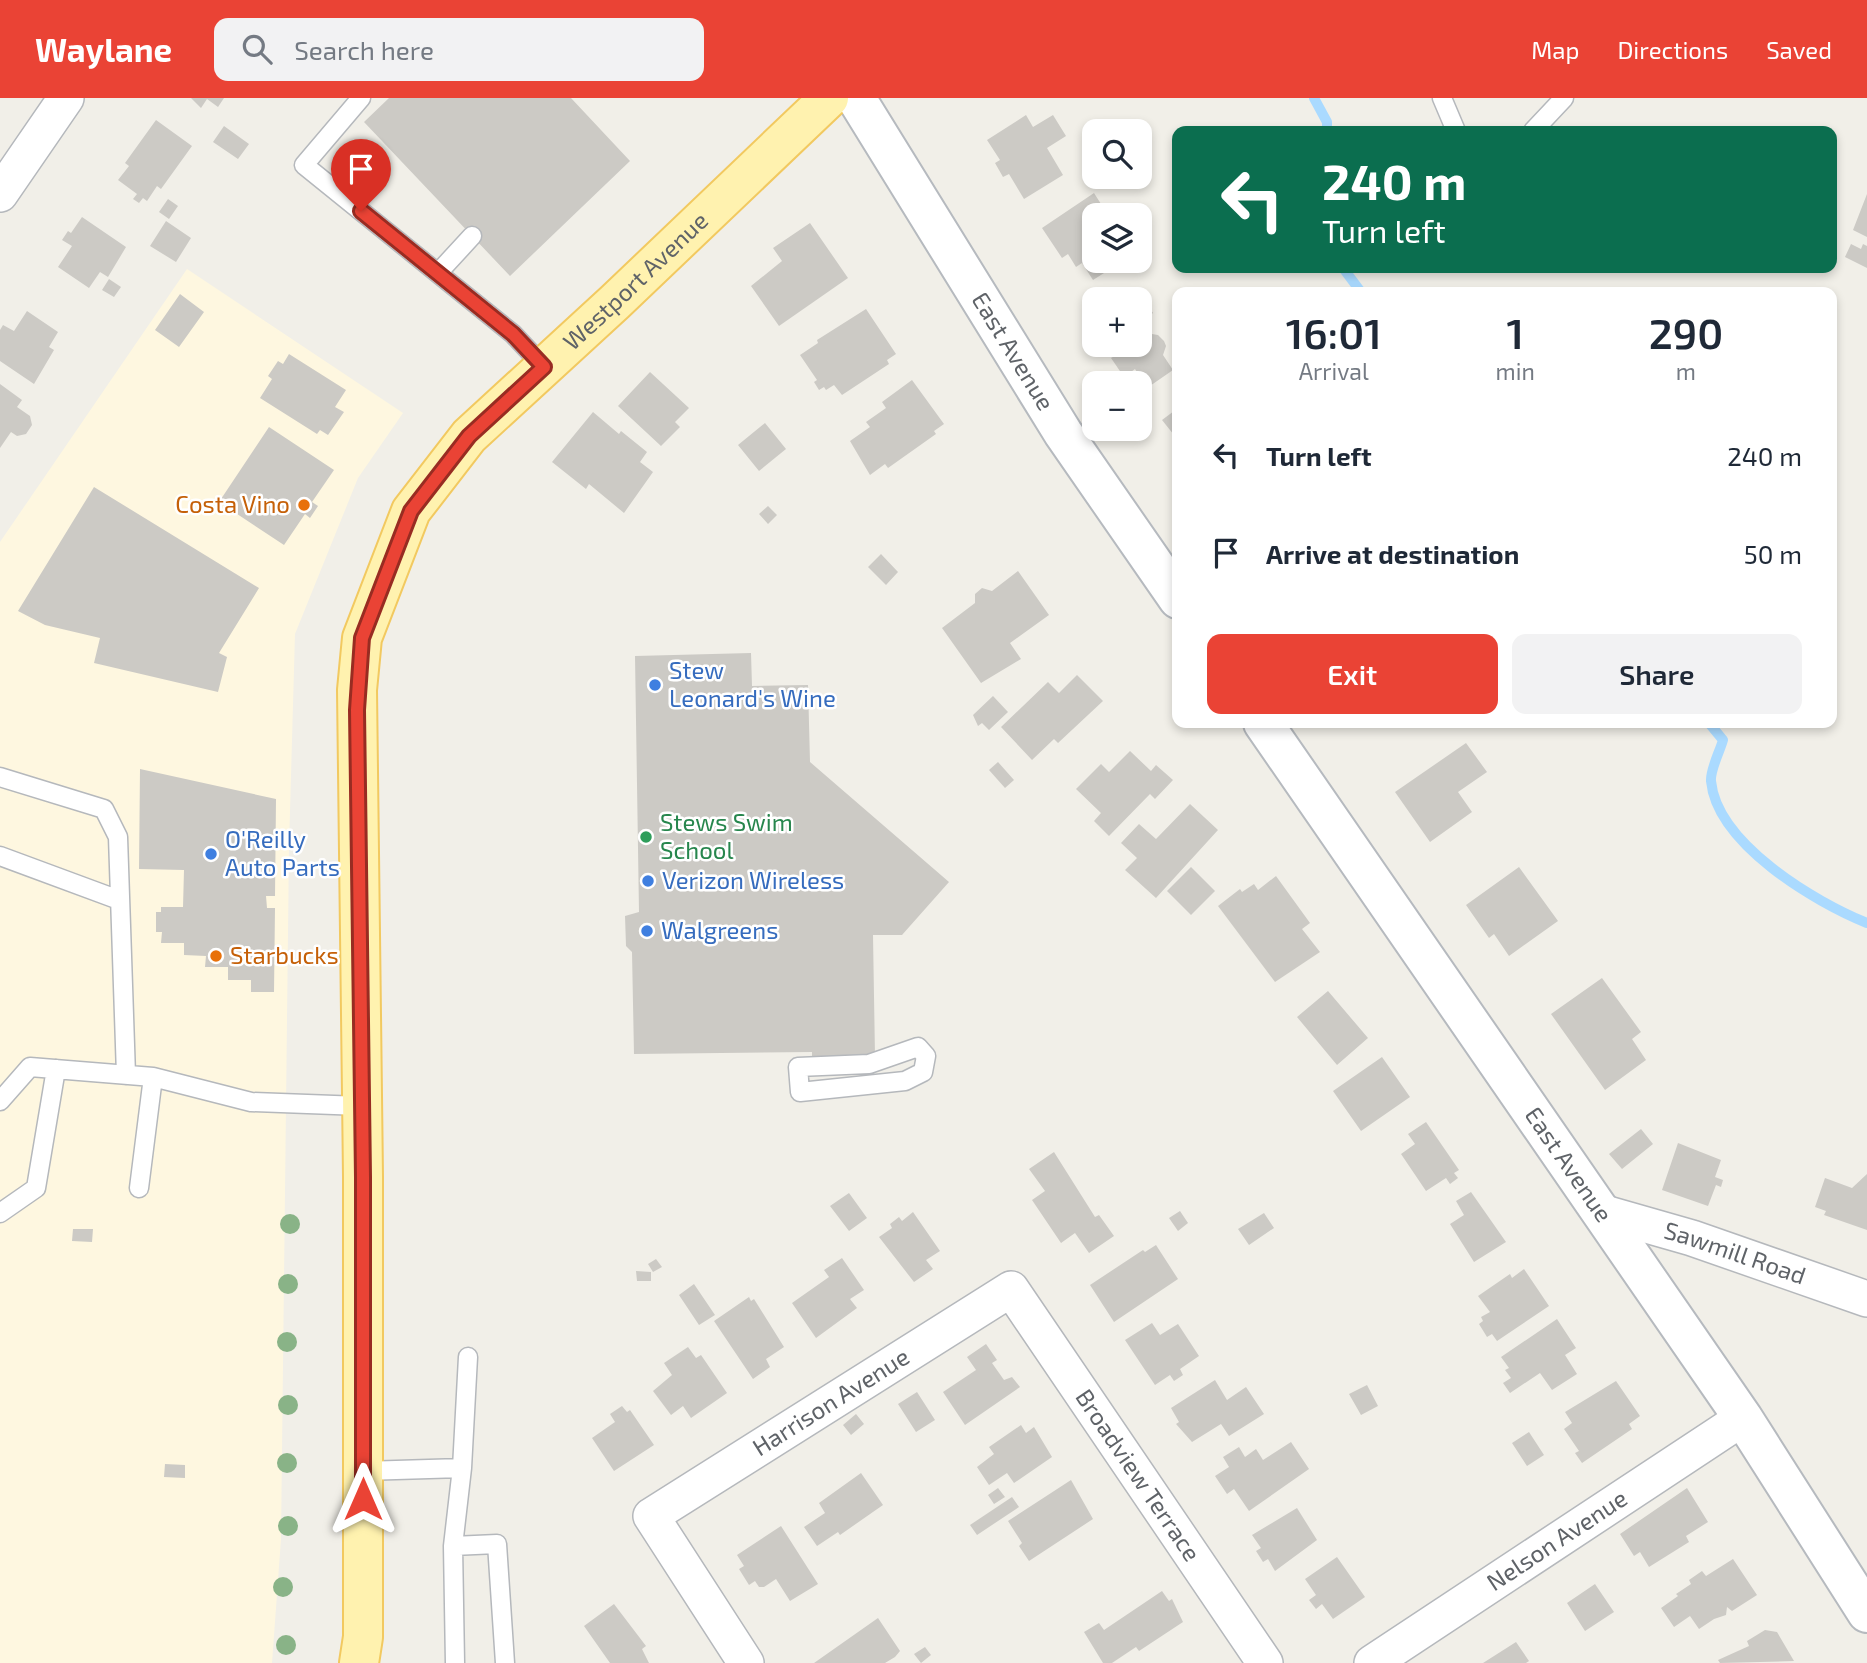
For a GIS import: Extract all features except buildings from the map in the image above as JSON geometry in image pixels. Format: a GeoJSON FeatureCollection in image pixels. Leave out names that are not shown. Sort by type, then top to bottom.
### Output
{"type":"FeatureCollection","features":[{"type":"Feature","properties":{"kind":"main road","name":"Westport Avenue"},"geometry":{"type":"LineString","coordinates":[[359,1663],[363,1637],[363,1471],[357,690],[362,638],[411,511],[469,436],[830,98]]}},
{"type":"Feature","properties":{"kind":"main road","name":"East Avenue"},"geometry":{"type":"LineString","coordinates":[[856,98],[1063,433],[1172,590]]}},
{"type":"Feature","properties":{"kind":"main road","name":"East Avenue"},"geometry":{"type":"LineString","coordinates":[[1266,728],[1743,1418],[1867,1613]]}},
{"type":"Feature","properties":{"kind":"street"},"geometry":{"type":"LineString","coordinates":[[0,194],[66,98]]}},
{"type":"Feature","properties":{"kind":"street","name":"Sawmill Road"},"geometry":{"type":"LineString","coordinates":[[1601,1212],[1692,1238],[1867,1299]]}},
{"type":"Feature","properties":{"kind":"street","name":"Harrison Avenue"},"geometry":{"type":"LineString","coordinates":[[746,1663],[651,1516],[1011,1289]]}},
{"type":"Feature","properties":{"kind":"street","name":"Broadview Terrace"},"geometry":{"type":"LineString","coordinates":[[1011,1289],[1265,1663]]}},
{"type":"Feature","properties":{"kind":"street","name":"Nelson Avenue"},"geometry":{"type":"LineString","coordinates":[[1373,1663],[1743,1418]]}},
{"type":"Feature","properties":{"kind":"lane"},"geometry":{"type":"LineString","coordinates":[[361,98],[304,165],[513,334],[544,367]]}},
{"type":"Feature","properties":{"kind":"lane"},"geometry":{"type":"LineString","coordinates":[[1538,126],[1564,98]]}},
{"type":"Feature","properties":{"kind":"lane"},"geometry":{"type":"LineString","coordinates":[[1439,99],[1452,126]]}},
{"type":"Feature","properties":{"kind":"lane"},"geometry":{"type":"LineString","coordinates":[[438,272],[472,236]]}},
{"type":"Feature","properties":{"kind":"lane"},"geometry":{"type":"LineString","coordinates":[[0,778],[104,809],[118,837],[126,1075]]}},
{"type":"Feature","properties":{"kind":"lane"},"geometry":{"type":"LineString","coordinates":[[0,856],[119,900]]}},
{"type":"Feature","properties":{"kind":"lane"},"geometry":{"type":"LineString","coordinates":[[918,1047],[926,1056],[923,1072],[905,1081],[800,1092],[798,1067],[869,1064],[918,1047]]}},
{"type":"Feature","properties":{"kind":"lane"},"geometry":{"type":"LineString","coordinates":[[0,1101],[30,1067],[153,1077],[251,1102],[361,1106]]}},
{"type":"Feature","properties":{"kind":"lane"},"geometry":{"type":"LineString","coordinates":[[0,1213],[36,1188],[56,1069]]}},
{"type":"Feature","properties":{"kind":"lane"},"geometry":{"type":"LineString","coordinates":[[139,1188],[153,1077]]}},
{"type":"Feature","properties":{"kind":"lane"},"geometry":{"type":"LineString","coordinates":[[455,1656],[453,1546],[463,1468],[468,1357]]}},
{"type":"Feature","properties":{"kind":"lane"},"geometry":{"type":"LineString","coordinates":[[363,1471],[463,1468]]}},
{"type":"Feature","properties":{"kind":"lane"},"geometry":{"type":"LineString","coordinates":[[453,1546],[497,1544],[505,1659]]}},
{"type":"Feature","properties":{"kind":"shaded area"},"geometry":{"type":"Polygon","coordinates":[[[187,269],[403,413],[358,478],[295,634],[289,847],[281,1539],[272,1663],[0,1663],[0,542],[187,269]]]}},
{"type":"Feature","properties":{"kind":"waterway"},"geometry":{"type":"LineString","coordinates":[[1314,98],[1327,126]]}},
{"type":"Feature","properties":{"kind":"waterway"},"geometry":{"type":"LineString","coordinates":[[1347,273],[1357,287]]}},
{"type":"Feature","properties":{"kind":"waterway"},"geometry":{"type":"LineString","coordinates":[[1713,728],[1723,740],[1711,781],[1717,804],[1731,827],[1749,848],[1796,885],[1867,923]]}},
{"type":"Feature","properties":{"kind":"place","name":"Costa Vino"},"geometry":{"type":"Point","coordinates":[304,505]}},
{"type":"Feature","properties":{"kind":"place","name":"Stew Leonard's Wine"},"geometry":{"type":"Point","coordinates":[655,685]}},
{"type":"Feature","properties":{"kind":"place","name":"Stews Swim School"},"geometry":{"type":"Point","coordinates":[646,837]}},
{"type":"Feature","properties":{"kind":"place","name":"O'Reilly Auto Parts"},"geometry":{"type":"Point","coordinates":[211,854]}},
{"type":"Feature","properties":{"kind":"place","name":"Verizon Wireless"},"geometry":{"type":"Point","coordinates":[648,881]}},
{"type":"Feature","properties":{"kind":"place","name":"Walgreens"},"geometry":{"type":"Point","coordinates":[647,931]}},
{"type":"Feature","properties":{"kind":"place","name":"Starbucks"},"geometry":{"type":"Point","coordinates":[216,956]}},
{"type":"Feature","properties":{"kind":"route"},"geometry":{"type":"LineString","coordinates":[[361,211],[513,334],[544,367],[469,436],[411,511],[362,638],[357,710],[363,1177],[363,1499]]}}]}
